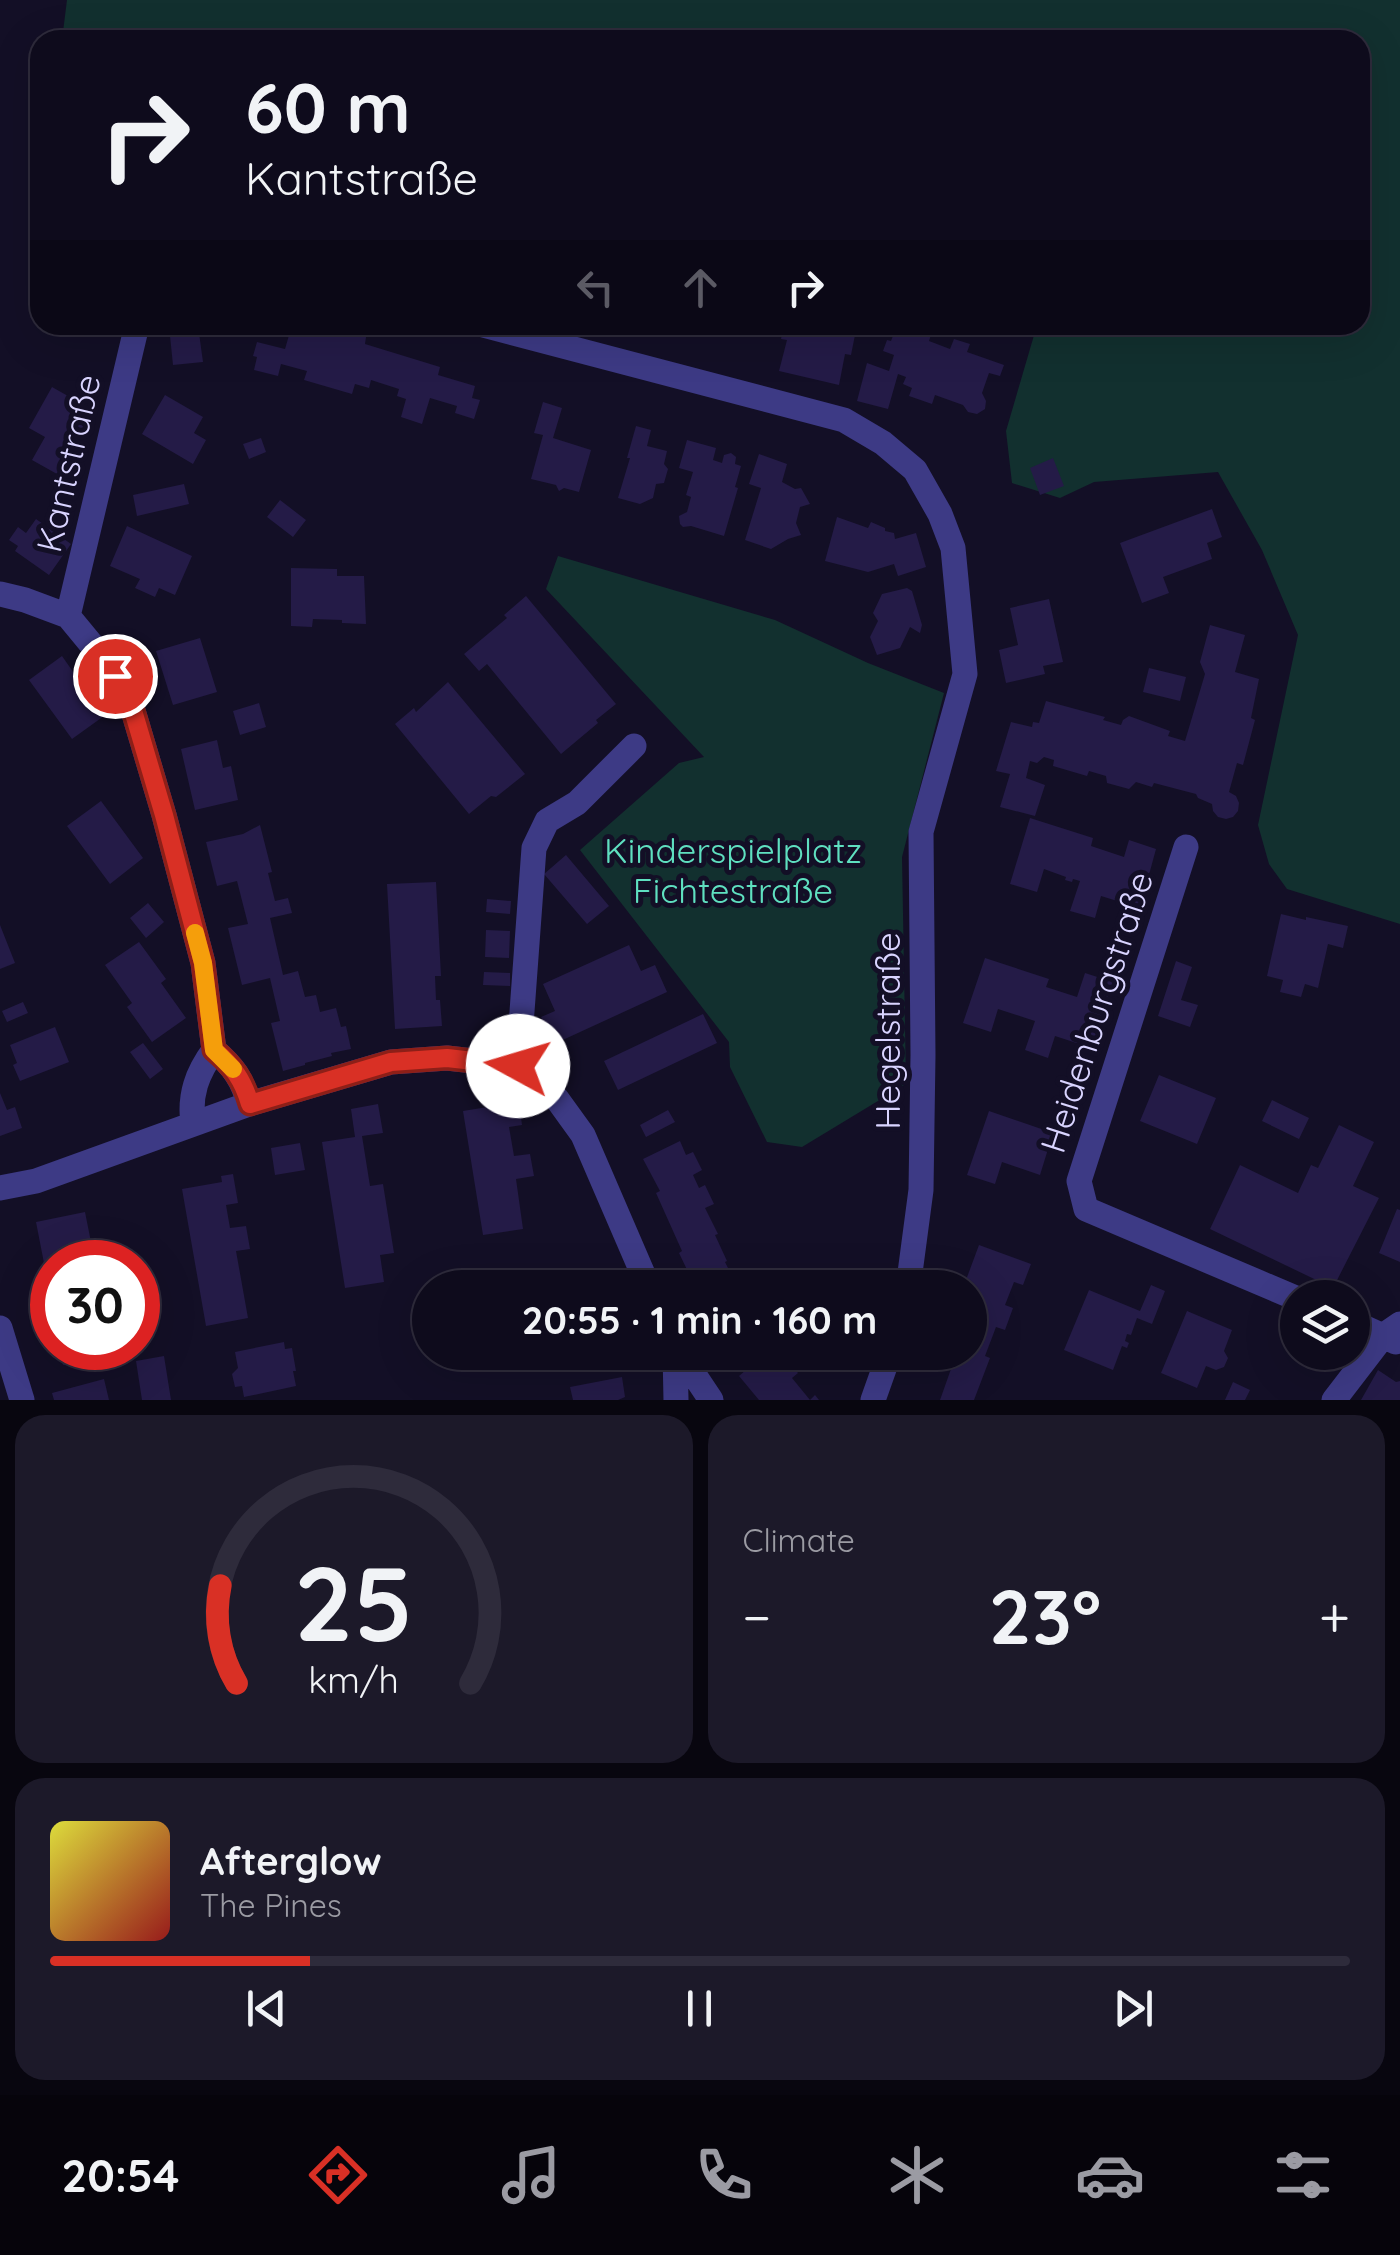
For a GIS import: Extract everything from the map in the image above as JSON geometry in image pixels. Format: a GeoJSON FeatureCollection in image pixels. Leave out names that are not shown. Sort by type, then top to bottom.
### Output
{"type":"FeatureCollection","features":[{"type":"Feature","properties":{"kind":"street","name":"Kantstraße"},"geometry":{"type":"LineString","coordinates":[[0,594],[68,616],[135,335]]}},
{"type":"Feature","properties":{"kind":"street","name":"Hegelstraße"},"geometry":{"type":"LineString","coordinates":[[521,335],[844,420],[883,443],[915,470],[940,514],[953,548],[965,674],[920,832],[922,1190],[911,1270]]}},
{"type":"Feature","properties":{"kind":"street"},"geometry":{"type":"LineString","coordinates":[[68,616],[129,697],[203,963],[214,1050],[244,1082],[250,1104]]}},
{"type":"Feature","properties":{"kind":"street"},"geometry":{"type":"LineString","coordinates":[[518,1066],[534,848],[547,822],[576,804],[634,746]]}},
{"type":"Feature","properties":{"kind":"street","name":"Heidenburgstraße"},"geometry":{"type":"LineString","coordinates":[[1186,846],[1079,1181],[1086,1210],[1280,1291]]}},
{"type":"Feature","properties":{"kind":"street"},"geometry":{"type":"LineString","coordinates":[[193,1124],[190,1103],[203,1065],[214,1050]]}},
{"type":"Feature","properties":{"kind":"street"},"geometry":{"type":"LineString","coordinates":[[0,1188],[36,1181],[250,1104],[391,1062],[447,1058],[518,1066],[557,1100],[583,1135],[642,1270]]}},
{"type":"Feature","properties":{"kind":"street"},"geometry":{"type":"LineString","coordinates":[[1334,1400],[1395,1335],[1370,1327]]}},
{"type":"Feature","properties":{"kind":"street"},"geometry":{"type":"LineString","coordinates":[[0,1328],[22,1400]]}},
{"type":"Feature","properties":{"kind":"street"},"geometry":{"type":"LineString","coordinates":[[676,1400],[677,1370]]}},
{"type":"Feature","properties":{"kind":"street"},"geometry":{"type":"LineString","coordinates":[[690,1370],[711,1400]]}},
{"type":"Feature","properties":{"kind":"street"},"geometry":{"type":"LineString","coordinates":[[873,1400],[884,1370]]}},
{"type":"Feature","properties":{"kind":"green space"},"geometry":{"type":"Polygon","coordinates":[[[67,0],[1400,0],[1400,924],[1287,889],[1269,864],[1258,825],[1298,635],[1262,550],[1218,472],[1094,482],[1060,498],[1012,483],[1006,431],[1034,335],[1370,335],[1370,30],[63,30],[67,0]]]}},
{"type":"Feature","properties":{"kind":"green space","name":"Kinderspielplatz Fichtestraße"},"geometry":{"type":"Polygon","coordinates":[[[558,556],[775,620],[944,693],[902,857],[906,1084],[802,1147],[767,1142],[730,1067],[729,1042],[580,850],[679,763],[704,757],[546,589],[558,556]]]}},
{"type":"Feature","properties":{"kind":"building"},"geometry":{"type":"Polygon","coordinates":[[[199,335],[203,362],[173,365],[170,336],[199,335]]]}},
{"type":"Feature","properties":{"kind":"building"},"geometry":{"type":"Polygon","coordinates":[[[289,335],[358,335],[366,337],[365,344],[440,367],[438,375],[475,386],[472,398],[480,400],[474,419],[455,413],[457,406],[430,398],[422,424],[401,417],[406,399],[397,396],[399,389],[371,380],[369,388],[355,384],[352,394],[304,380],[307,371],[281,364],[278,376],[254,370],[257,342],[285,349],[289,335]]]}},
{"type":"Feature","properties":{"kind":"building"},"geometry":{"type":"Polygon","coordinates":[[[782,335],[855,335],[851,355],[845,354],[839,385],[779,371],[787,340],[781,339],[782,335]]]}},
{"type":"Feature","properties":{"kind":"building"},"geometry":{"type":"Polygon","coordinates":[[[893,335],[931,335],[929,341],[950,349],[954,339],[970,344],[967,352],[1004,365],[1000,376],[989,373],[982,393],[985,409],[977,414],[935,395],[932,404],[909,396],[912,388],[903,384],[906,377],[898,374],[888,409],[857,401],[867,363],[889,371],[894,355],[883,351],[887,340],[891,341],[893,335]]]}},
{"type":"Feature","properties":{"kind":"building"},"geometry":{"type":"Polygon","coordinates":[[[52,387],[92,414],[57,474],[32,460],[45,437],[29,428],[52,387]]]}},
{"type":"Feature","properties":{"kind":"building"},"geometry":{"type":"Polygon","coordinates":[[[165,395],[203,417],[194,433],[206,440],[193,464],[142,434],[165,395]]]}},
{"type":"Feature","properties":{"kind":"building"},"geometry":{"type":"Polygon","coordinates":[[[543,402],[562,408],[553,438],[591,450],[579,492],[564,488],[559,491],[556,485],[531,479],[543,435],[534,433],[543,402]]]}},
{"type":"Feature","properties":{"kind":"building"},"geometry":{"type":"Polygon","coordinates":[[[636,426],[651,430],[647,446],[667,451],[664,464],[668,469],[664,483],[656,484],[653,498],[640,504],[618,498],[636,426]]]}},
{"type":"Feature","properties":{"kind":"building"},"geometry":{"type":"Polygon","coordinates":[[[261,438],[266,452],[249,459],[243,444],[261,438]]]}},
{"type":"Feature","properties":{"kind":"building"},"geometry":{"type":"Polygon","coordinates":[[[687,440],[716,448],[713,460],[722,463],[724,455],[731,453],[736,457],[735,464],[741,466],[724,536],[680,524],[679,516],[687,512],[691,497],[686,495],[693,472],[679,468],[687,440]]]}},
{"type":"Feature","properties":{"kind":"building"},"geometry":{"type":"Polygon","coordinates":[[[759,454],[787,464],[782,482],[801,488],[810,504],[800,507],[796,523],[801,535],[771,549],[745,540],[761,488],[749,484],[759,454]]]}},
{"type":"Feature","properties":{"kind":"building"},"geometry":{"type":"Polygon","coordinates":[[[1053,458],[1064,486],[1040,495],[1030,468],[1053,458]]]}},
{"type":"Feature","properties":{"kind":"building"},"geometry":{"type":"Polygon","coordinates":[[[184,484],[189,504],[137,516],[133,495],[184,484]]]}},
{"type":"Feature","properties":{"kind":"building"},"geometry":{"type":"Polygon","coordinates":[[[280,500],[306,520],[293,537],[267,517],[280,500]]]}},
{"type":"Feature","properties":{"kind":"building"},"geometry":{"type":"Polygon","coordinates":[[[1212,509],[1222,537],[1207,543],[1212,559],[1163,577],[1169,593],[1142,603],[1120,543],[1212,509]]]}},
{"type":"Feature","properties":{"kind":"building"},"geometry":{"type":"Polygon","coordinates":[[[837,517],[868,528],[871,522],[894,533],[895,539],[916,533],[926,567],[898,576],[894,564],[868,572],[825,561],[837,517]]]}},
{"type":"Feature","properties":{"kind":"building"},"geometry":{"type":"Polygon","coordinates":[[[36,519],[71,544],[49,575],[15,551],[18,546],[9,540],[18,527],[26,533],[36,519]]]}},
{"type":"Feature","properties":{"kind":"building"},"geometry":{"type":"Polygon","coordinates":[[[127,526],[192,556],[175,595],[159,588],[155,597],[135,588],[140,579],[110,566],[127,526]]]}},
{"type":"Feature","properties":{"kind":"building"},"geometry":{"type":"Polygon","coordinates":[[[291,568],[337,569],[337,576],[364,576],[366,624],[313,619],[312,627],[291,626],[291,568]]]}},
{"type":"Feature","properties":{"kind":"building"},"geometry":{"type":"Polygon","coordinates":[[[907,588],[912,591],[922,625],[920,633],[910,627],[900,648],[877,655],[870,637],[878,621],[873,613],[882,594],[907,588]]]}},
{"type":"Feature","properties":{"kind":"building"},"geometry":{"type":"Polygon","coordinates":[[[526,596],[616,704],[561,754],[487,664],[479,671],[464,654],[507,618],[504,615],[526,596]]]}},
{"type":"Feature","properties":{"kind":"building"},"geometry":{"type":"Polygon","coordinates":[[[1049,599],[1063,662],[1043,666],[1045,674],[1006,683],[999,650],[1018,645],[1010,608],[1049,599]]]}},
{"type":"Feature","properties":{"kind":"building"},"geometry":{"type":"Polygon","coordinates":[[[1210,625],[1245,635],[1235,672],[1259,679],[1251,718],[1255,720],[1243,765],[1237,763],[1229,792],[1239,803],[1233,817],[1218,817],[1212,804],[1196,794],[1154,783],[1152,787],[1136,782],[1129,789],[1107,783],[1106,776],[1089,771],[1087,776],[1053,766],[1054,760],[1044,757],[1037,763],[1030,761],[1026,778],[1045,785],[1035,816],[1000,807],[1010,774],[996,771],[1011,722],[1032,727],[1033,722],[1039,723],[1046,701],[1121,725],[1129,716],[1170,731],[1168,736],[1185,741],[1205,674],[1200,662],[1210,625]]]}},
{"type":"Feature","properties":{"kind":"building"},"geometry":{"type":"Polygon","coordinates":[[[200,638],[217,692],[173,705],[156,651],[200,638]]]}},
{"type":"Feature","properties":{"kind":"building"},"geometry":{"type":"Polygon","coordinates":[[[62,656],[104,716],[72,739],[29,680],[62,656]]]}},
{"type":"Feature","properties":{"kind":"building"},"geometry":{"type":"Polygon","coordinates":[[[1149,668],[1186,677],[1180,701],[1143,692],[1149,668]]]}},
{"type":"Feature","properties":{"kind":"building"},"geometry":{"type":"Polygon","coordinates":[[[448,682],[525,774],[469,814],[395,724],[414,708],[416,712],[448,682]]]}},
{"type":"Feature","properties":{"kind":"building"},"geometry":{"type":"Polygon","coordinates":[[[259,703],[266,727],[240,735],[233,711],[259,703]]]}},
{"type":"Feature","properties":{"kind":"building"},"geometry":{"type":"Polygon","coordinates":[[[217,740],[223,768],[231,766],[238,800],[195,810],[181,749],[217,740]]]}},
{"type":"Feature","properties":{"kind":"building"},"geometry":{"type":"Polygon","coordinates":[[[101,801],[143,858],[110,884],[67,826],[101,801]]]}},
{"type":"Feature","properties":{"kind":"building"},"geometry":{"type":"Polygon","coordinates":[[[1030,818],[1093,838],[1091,846],[1124,857],[1129,840],[1156,849],[1140,908],[1101,896],[1095,918],[1070,911],[1080,881],[1065,880],[1066,877],[1044,869],[1037,892],[1010,884],[1030,818]]]}},
{"type":"Feature","properties":{"kind":"building"},"geometry":{"type":"Polygon","coordinates":[[[260,825],[275,901],[288,898],[292,913],[270,918],[283,975],[298,971],[305,997],[316,995],[320,1012],[336,1008],[341,1027],[346,1026],[351,1049],[283,1071],[271,1023],[280,1021],[270,978],[242,985],[228,928],[248,924],[237,881],[217,886],[206,842],[243,834],[260,825]]]}},
{"type":"Feature","properties":{"kind":"building"},"geometry":{"type":"Polygon","coordinates":[[[566,855],[609,906],[587,924],[544,874],[566,855]]]}},
{"type":"Feature","properties":{"kind":"building"},"geometry":{"type":"Polygon","coordinates":[[[436,882],[441,976],[435,976],[436,1000],[440,1000],[442,1026],[395,1029],[387,884],[436,882]]]}},
{"type":"Feature","properties":{"kind":"building"},"geometry":{"type":"Polygon","coordinates":[[[487,899],[511,901],[510,914],[486,912],[487,899]]]}},
{"type":"Feature","properties":{"kind":"building"},"geometry":{"type":"Polygon","coordinates":[[[148,903],[164,922],[146,938],[130,918],[148,903]]]}},
{"type":"Feature","properties":{"kind":"building"},"geometry":{"type":"Polygon","coordinates":[[[1281,914],[1348,926],[1343,948],[1328,944],[1318,988],[1305,984],[1301,997],[1280,992],[1283,980],[1267,976],[1281,914]]]}},
{"type":"Feature","properties":{"kind":"building"},"geometry":{"type":"Polygon","coordinates":[[[0,925],[15,963],[0,969],[0,925]]]}},
{"type":"Feature","properties":{"kind":"building"},"geometry":{"type":"Polygon","coordinates":[[[486,930],[510,931],[509,958],[485,957],[486,930]]]}},
{"type":"Feature","properties":{"kind":"building"},"geometry":{"type":"Polygon","coordinates":[[[139,942],[166,979],[161,983],[186,1018],[152,1042],[127,1007],[132,1003],[105,965],[139,942]]]}},
{"type":"Feature","properties":{"kind":"building"},"geometry":{"type":"Polygon","coordinates":[[[629,945],[641,971],[655,965],[667,992],[554,1044],[541,1017],[555,1011],[543,984],[629,945]]]}},
{"type":"Feature","properties":{"kind":"building"},"geometry":{"type":"Polygon","coordinates":[[[985,958],[1049,979],[1046,987],[1077,997],[1085,973],[1113,982],[1095,1049],[1055,1036],[1048,1058],[1025,1050],[1035,1021],[998,1009],[991,1032],[963,1023],[985,958]]]}},
{"type":"Feature","properties":{"kind":"building"},"geometry":{"type":"Polygon","coordinates":[[[1176,961],[1192,967],[1181,1000],[1198,1005],[1190,1027],[1158,1016],[1176,961]]]}},
{"type":"Feature","properties":{"kind":"building"},"geometry":{"type":"Polygon","coordinates":[[[484,972],[510,973],[510,986],[483,985],[484,972]]]}},
{"type":"Feature","properties":{"kind":"building"},"geometry":{"type":"Polygon","coordinates":[[[23,1002],[28,1013],[7,1022],[2,1011],[23,1002]]]}},
{"type":"Feature","properties":{"kind":"building"},"geometry":{"type":"Polygon","coordinates":[[[703,1014],[717,1043],[618,1090],[604,1061],[703,1014]]]}},
{"type":"Feature","properties":{"kind":"building"},"geometry":{"type":"Polygon","coordinates":[[[55,1027],[69,1062],[20,1081],[10,1045],[55,1027]]]}},
{"type":"Feature","properties":{"kind":"building"},"geometry":{"type":"Polygon","coordinates":[[[143,1043],[163,1069],[150,1079],[130,1052],[143,1043]]]}},
{"type":"Feature","properties":{"kind":"building"},"geometry":{"type":"Polygon","coordinates":[[[1159,1075],[1216,1098],[1197,1144],[1140,1121],[1159,1075]]]}},
{"type":"Feature","properties":{"kind":"building"},"geometry":{"type":"Polygon","coordinates":[[[0,1093],[7,1110],[15,1107],[22,1128],[0,1136],[0,1093]]]}},
{"type":"Feature","properties":{"kind":"building"},"geometry":{"type":"Polygon","coordinates":[[[1272,1100],[1309,1118],[1299,1139],[1262,1121],[1272,1100]]]}},
{"type":"Feature","properties":{"kind":"building"},"geometry":{"type":"Polygon","coordinates":[[[378,1104],[383,1133],[362,1136],[370,1186],[383,1184],[394,1253],[380,1255],[384,1282],[345,1288],[322,1142],[355,1137],[351,1109],[378,1104]]]}},
{"type":"Feature","properties":{"kind":"building"},"geometry":{"type":"Polygon","coordinates":[[[506,1104],[507,1112],[520,1110],[522,1125],[509,1127],[514,1156],[530,1154],[534,1176],[516,1179],[523,1229],[483,1235],[463,1111],[506,1104]]]}},
{"type":"Feature","properties":{"kind":"building"},"geometry":{"type":"Polygon","coordinates":[[[668,1110],[675,1122],[646,1137],[640,1125],[668,1110]]]}},
{"type":"Feature","properties":{"kind":"building"},"geometry":{"type":"Polygon","coordinates":[[[989,1111],[1053,1133],[1040,1175],[1002,1162],[995,1184],[967,1175],[989,1111]]]}},
{"type":"Feature","properties":{"kind":"building"},"geometry":{"type":"Polygon","coordinates":[[[1339,1125],[1374,1142],[1353,1186],[1379,1198],[1337,1280],[1316,1280],[1210,1229],[1240,1165],[1298,1193],[1311,1165],[1318,1168],[1339,1125]]]}},
{"type":"Feature","properties":{"kind":"building"},"geometry":{"type":"Polygon","coordinates":[[[680,1141],[686,1155],[693,1152],[702,1170],[693,1175],[699,1188],[705,1185],[714,1204],[705,1208],[729,1270],[687,1270],[656,1193],[660,1191],[643,1159],[680,1141]]]}},
{"type":"Feature","properties":{"kind":"building"},"geometry":{"type":"Polygon","coordinates":[[[300,1143],[305,1170],[275,1175],[271,1148],[300,1143]]]}},
{"type":"Feature","properties":{"kind":"building"},"geometry":{"type":"Polygon","coordinates":[[[233,1174],[238,1203],[226,1205],[230,1228],[246,1226],[250,1249],[236,1251],[248,1318],[206,1326],[182,1189],[222,1182],[221,1176],[233,1174]]]}},
{"type":"Feature","properties":{"kind":"building"},"geometry":{"type":"Polygon","coordinates":[[[1397,1209],[1400,1210],[1400,1262],[1379,1253],[1397,1209]]]}},
{"type":"Feature","properties":{"kind":"building"},"geometry":{"type":"Polygon","coordinates":[[[85,1212],[91,1240],[40,1240],[36,1222],[85,1212]]]}},
{"type":"Feature","properties":{"kind":"building"},"geometry":{"type":"Polygon","coordinates":[[[979,1245],[1031,1264],[1023,1285],[1014,1282],[1005,1305],[1013,1308],[1005,1330],[996,1327],[987,1351],[987,1270],[970,1270],[979,1245]]]}},
{"type":"Feature","properties":{"kind":"building"},"geometry":{"type":"Polygon","coordinates":[[[1151,1285],[1165,1291],[1152,1324],[1137,1318],[1131,1335],[1127,1334],[1127,1348],[1122,1346],[1113,1370],[1064,1350],[1089,1290],[1140,1311],[1151,1285]]]}},
{"type":"Feature","properties":{"kind":"building"},"geometry":{"type":"Polygon","coordinates":[[[1187,1311],[1232,1330],[1224,1351],[1228,1358],[1224,1367],[1216,1370],[1206,1366],[1197,1388],[1161,1373],[1187,1311]]]}},
{"type":"Feature","properties":{"kind":"building"},"geometry":{"type":"Polygon","coordinates":[[[284,1342],[285,1349],[292,1348],[296,1386],[244,1397],[242,1386],[235,1387],[232,1374],[238,1368],[235,1352],[284,1342]]]}},
{"type":"Feature","properties":{"kind":"building"},"geometry":{"type":"Polygon","coordinates":[[[164,1356],[171,1400],[142,1400],[137,1370],[160,1370],[160,1357],[164,1356]]]}},
{"type":"Feature","properties":{"kind":"building"},"geometry":{"type":"Polygon","coordinates":[[[746,1370],[795,1370],[798,1373],[792,1378],[810,1400],[759,1400],[739,1376],[746,1370]]]}},
{"type":"Feature","properties":{"kind":"building"},"geometry":{"type":"Polygon","coordinates":[[[951,1370],[985,1370],[974,1400],[940,1400],[951,1370]]]}},
{"type":"Feature","properties":{"kind":"building"},"geometry":{"type":"Polygon","coordinates":[[[1378,1370],[1400,1381],[1400,1400],[1361,1400],[1378,1370]]]}},
{"type":"Feature","properties":{"kind":"building"},"geometry":{"type":"Polygon","coordinates":[[[622,1377],[625,1397],[573,1400],[570,1387],[622,1377]]]}},
{"type":"Feature","properties":{"kind":"building"},"geometry":{"type":"Polygon","coordinates":[[[104,1379],[109,1400],[54,1400],[52,1393],[104,1379]]]}},
{"type":"Feature","properties":{"kind":"building"},"geometry":{"type":"Polygon","coordinates":[[[1233,1382],[1250,1390],[1245,1400],[1225,1400],[1233,1382]]]}},
{"type":"Feature","properties":{"kind":"slow traffic"},"geometry":{"type":"LineString","coordinates":[[195,933],[203,963],[214,1050],[233,1069]]}},
{"type":"Feature","properties":{"kind":"route"},"geometry":{"type":"LineString","coordinates":[[115,676],[129,697],[164,815],[203,963],[214,1050],[244,1082],[250,1104],[391,1062],[447,1058],[518,1066]]}}]}
